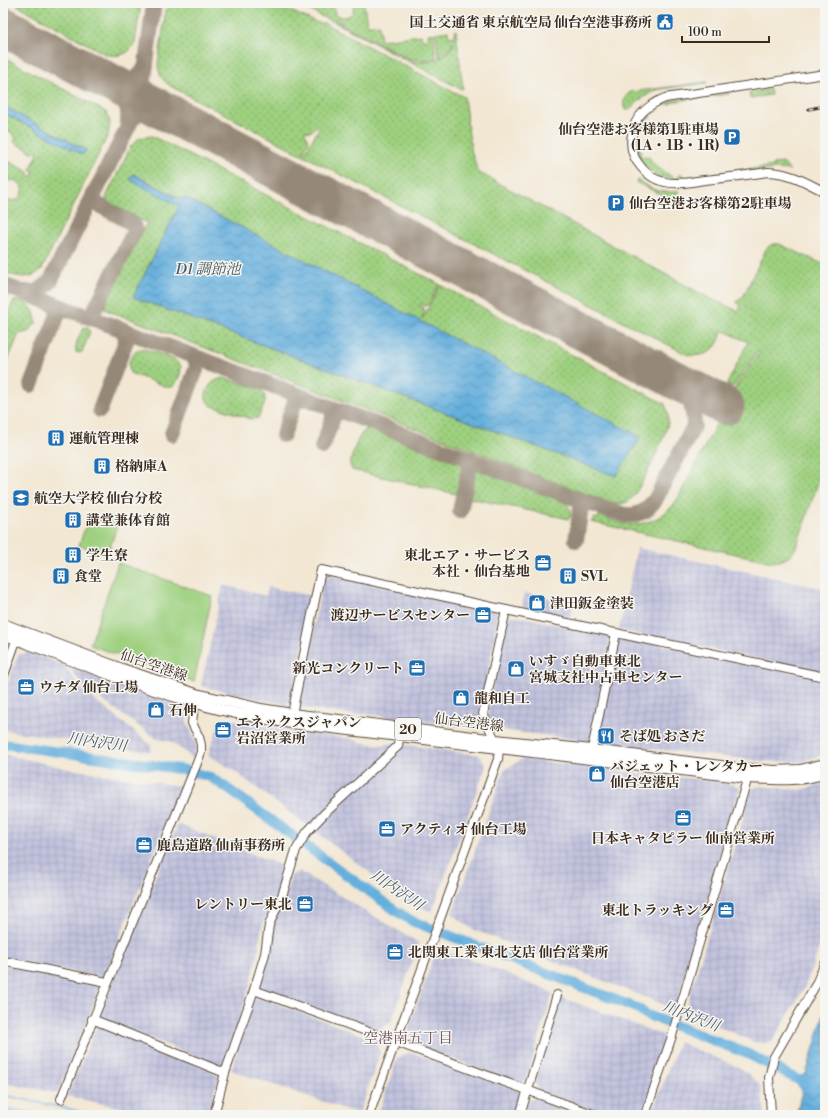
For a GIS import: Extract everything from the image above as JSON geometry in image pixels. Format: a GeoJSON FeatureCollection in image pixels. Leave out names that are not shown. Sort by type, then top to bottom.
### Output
{"type":"FeatureCollection","features":[{"type":"Feature","properties":{"kind":"main road","name":"仙台空港線"},"geometry":{"type":"LineString","coordinates":[[3,624],[18,635]]}},
{"type":"Feature","properties":{"kind":"main road","name":"仙台空港線"},"geometry":{"type":"LineString","coordinates":[[3,634],[18,635],[122,669],[195,698],[259,718],[291,724],[400,732]]}},
{"type":"Feature","properties":{"kind":"main road","name":"仙台空港線"},"geometry":{"type":"LineString","coordinates":[[195,698],[400,732],[498,744],[797,779],[825,773]]}},
{"type":"Feature","properties":{"kind":"main road","name":"仙台空港線"},"geometry":{"type":"LineString","coordinates":[[749,773],[800,770],[825,764]]}},
{"type":"Feature","properties":{"kind":"street"},"geometry":{"type":"LineString","coordinates":[[825,74],[665,98],[653,103],[640,115],[633,128],[631,143],[633,153],[642,169],[649,175],[664,182],[687,182],[778,172],[791,175],[825,192]]}},
{"type":"Feature","properties":{"kind":"street"},"geometry":{"type":"LineString","coordinates":[[292,714],[322,570],[825,676]]}},
{"type":"Feature","properties":{"kind":"street"},"geometry":{"type":"LineString","coordinates":[[368,1115],[498,759],[498,744],[483,714],[506,610]]}},
{"type":"Feature","properties":{"kind":"street"},"geometry":{"type":"LineString","coordinates":[[591,754],[616,633]]}},
{"type":"Feature","properties":{"kind":"street"},"geometry":{"type":"LineString","coordinates":[[3,678],[18,635]]}},
{"type":"Feature","properties":{"kind":"street"},"geometry":{"type":"LineString","coordinates":[[61,1099],[92,1019],[197,763],[201,745],[200,737],[192,723],[195,698]]}},
{"type":"Feature","properties":{"kind":"street"},"geometry":{"type":"LineString","coordinates":[[214,1115],[225,1073],[265,954],[269,924],[283,893],[296,850],[306,834],[324,814],[398,746],[400,732]]}},
{"type":"Feature","properties":{"kind":"street"},"geometry":{"type":"LineString","coordinates":[[646,1115],[749,773]]}},
{"type":"Feature","properties":{"kind":"street"},"geometry":{"type":"LineString","coordinates":[[3,961],[108,982]]}},
{"type":"Feature","properties":{"kind":"street"},"geometry":{"type":"LineString","coordinates":[[771,1115],[769,1078],[774,1057],[815,986],[825,964]]}},
{"type":"Feature","properties":{"kind":"street"},"geometry":{"type":"LineString","coordinates":[[254,990],[595,1115]]}},
{"type":"Feature","properties":{"kind":"street"},"geometry":{"type":"LineString","coordinates":[[520,1115],[556,995]]}},
{"type":"Feature","properties":{"kind":"street"},"geometry":{"type":"LineString","coordinates":[[92,1019],[225,1073]]}},
{"type":"Feature","properties":{"kind":"shaded area"},"geometry":{"type":"Polygon","coordinates":[[[637,548],[825,589],[825,673],[619,630],[637,548]]]}},
{"type":"Feature","properties":{"kind":"shaded area"},"geometry":{"type":"Polygon","coordinates":[[[324,574],[496,611],[498,616],[478,728],[366,714],[354,715],[298,707],[324,574]]]}},
{"type":"Feature","properties":{"kind":"shaded area"},"geometry":{"type":"Polygon","coordinates":[[[223,585],[266,596],[268,587],[313,596],[290,706],[201,686],[223,585]]]}},
{"type":"Feature","properties":{"kind":"shaded area"},"geometry":{"type":"Polygon","coordinates":[[[524,593],[573,603],[570,618],[522,609],[524,593]]]}},
{"type":"Feature","properties":{"kind":"shaded area"},"geometry":{"type":"Polygon","coordinates":[[[511,615],[611,636],[590,741],[494,729],[487,714],[508,617],[511,615]]]}},
{"type":"Feature","properties":{"kind":"shaded area"},"geometry":{"type":"Polygon","coordinates":[[[618,636],[825,679],[825,754],[802,762],[762,761],[611,744],[613,731],[598,728],[618,636]]]}},
{"type":"Feature","properties":{"kind":"shaded area"},"geometry":{"type":"Polygon","coordinates":[[[29,652],[63,665],[81,688],[151,745],[151,752],[3,730],[3,696],[18,655],[29,652]]]}},
{"type":"Feature","properties":{"kind":"shaded area"},"geometry":{"type":"Polygon","coordinates":[[[69,667],[181,706],[186,712],[187,722],[195,741],[196,747],[193,758],[170,741],[157,739],[83,686],[69,667]]]}},
{"type":"Feature","properties":{"kind":"shaded area"},"geometry":{"type":"Polygon","coordinates":[[[226,718],[304,733],[347,738],[364,743],[380,745],[393,743],[479,755],[486,766],[432,912],[409,902],[233,770],[208,755],[220,721],[226,718]]]}},
{"type":"Feature","properties":{"kind":"shaded area"},"geometry":{"type":"Polygon","coordinates":[[[598,728],[613,730],[611,744],[596,742],[598,728]]]}},
{"type":"Feature","properties":{"kind":"shaded area"},"geometry":{"type":"Polygon","coordinates":[[[3,754],[69,769],[181,786],[104,976],[99,977],[3,958],[3,754]]]}},
{"type":"Feature","properties":{"kind":"shaded area"},"geometry":{"type":"Polygon","coordinates":[[[522,759],[687,778],[730,784],[740,787],[675,1009],[472,929],[452,914],[504,770],[522,759]]]}},
{"type":"Feature","properties":{"kind":"shaded area"},"geometry":{"type":"Polygon","coordinates":[[[825,783],[825,931],[805,987],[772,1042],[754,1042],[698,1017],[687,1005],[752,789],[759,786],[801,790],[825,783]]]}},
{"type":"Feature","properties":{"kind":"shaded area"},"geometry":{"type":"Polygon","coordinates":[[[178,824],[285,867],[278,892],[261,931],[258,954],[249,988],[223,1065],[217,1065],[147,1037],[104,1019],[100,1015],[178,824]]]}},
{"type":"Feature","properties":{"kind":"shaded area"},"geometry":{"type":"Polygon","coordinates":[[[299,871],[419,943],[391,1022],[378,1031],[263,989],[259,983],[272,927],[291,876],[299,871]]]}},
{"type":"Feature","properties":{"kind":"shaded area"},"geometry":{"type":"Polygon","coordinates":[[[435,953],[463,956],[553,993],[526,1080],[520,1084],[413,1044],[408,1030],[435,953]]]}},
{"type":"Feature","properties":{"kind":"shaded area"},"geometry":{"type":"Polygon","coordinates":[[[3,965],[93,982],[100,988],[57,1093],[3,1083],[3,965]]]}},
{"type":"Feature","properties":{"kind":"shaded area"},"geometry":{"type":"Polygon","coordinates":[[[258,997],[376,1040],[380,1053],[359,1114],[231,1070],[255,998],[258,997]]]}},
{"type":"Feature","properties":{"kind":"shaded area"},"geometry":{"type":"Polygon","coordinates":[[[560,997],[668,1037],[642,1115],[603,1115],[539,1091],[535,1083],[560,997]]]}},
{"type":"Feature","properties":{"kind":"shaded area"},"geometry":{"type":"Polygon","coordinates":[[[97,1026],[114,1031],[210,1070],[219,1077],[207,1115],[154,1115],[67,1096],[97,1026]]]}},
{"type":"Feature","properties":{"kind":"shaded area"},"geometry":{"type":"Polygon","coordinates":[[[679,1042],[740,1068],[751,1076],[760,1085],[765,1115],[651,1115],[679,1042]]]}},
{"type":"Feature","properties":{"kind":"shaded area"},"geometry":{"type":"Polygon","coordinates":[[[409,1052],[517,1089],[521,1093],[522,1097],[516,1115],[378,1115],[397,1059],[409,1052]]]}},
{"type":"Feature","properties":{"kind":"shaded area"},"geometry":{"type":"Polygon","coordinates":[[[535,1098],[581,1115],[524,1115],[527,1101],[535,1098]]]}},
{"type":"Feature","properties":{"kind":"shaded area"},"geometry":{"type":"Polygon","coordinates":[[[3,1107],[23,1110],[43,1115],[3,1115],[3,1107]]]}},
{"type":"Feature","properties":{"kind":"green space"},"geometry":{"type":"Polygon","coordinates":[[[18,3],[141,3],[135,43],[126,53],[118,55],[105,54],[17,5],[18,3]]]}},
{"type":"Feature","properties":{"kind":"green space"},"geometry":{"type":"Polygon","coordinates":[[[167,3],[272,3],[318,23],[324,23],[464,97],[471,150],[478,172],[709,298],[738,311],[741,305],[737,303],[737,301],[743,297],[765,251],[772,244],[779,244],[825,265],[825,462],[793,553],[788,558],[781,561],[772,562],[591,522],[594,518],[598,519],[599,515],[616,522],[626,524],[648,522],[661,516],[672,506],[677,500],[735,388],[760,352],[758,351],[734,386],[731,387],[727,384],[748,342],[722,330],[718,342],[711,351],[701,355],[688,355],[172,87],[162,77],[158,64],[167,3]],[[317,125],[311,131],[305,131],[304,133],[309,141],[303,152],[305,153],[320,126],[317,125]]]}},
{"type":"Feature","properties":{"kind":"green space"},"geometry":{"type":"Polygon","coordinates":[[[300,3],[334,3],[334,8],[337,14],[346,17],[353,12],[354,3],[364,3],[367,25],[379,24],[381,40],[421,35],[422,40],[429,39],[428,34],[433,33],[436,58],[422,60],[408,58],[335,20],[331,21],[303,7],[300,3]]]}},
{"type":"Feature","properties":{"kind":"green space"},"geometry":{"type":"Polygon","coordinates":[[[334,22],[409,60],[422,62],[435,60],[441,57],[451,48],[454,42],[447,51],[439,57],[435,33],[448,31],[449,37],[455,36],[456,30],[463,88],[461,89],[334,22]]]}},
{"type":"Feature","properties":{"kind":"green space"},"geometry":{"type":"Polygon","coordinates":[[[3,57],[106,112],[110,122],[108,135],[42,269],[28,277],[3,272],[3,196],[11,201],[16,200],[20,198],[23,190],[20,184],[12,180],[3,184],[3,161],[4,159],[29,172],[28,174],[32,176],[34,172],[30,170],[38,154],[14,142],[16,139],[10,131],[3,137],[3,113],[83,154],[86,150],[3,106],[3,57]]]}},
{"type":"Feature","properties":{"kind":"green space"},"geometry":{"type":"Polygon","coordinates":[[[707,82],[655,90],[641,99],[629,110],[624,108],[624,98],[631,92],[707,82]]]}},
{"type":"Feature","properties":{"kind":"green space"},"geometry":{"type":"Polygon","coordinates":[[[770,89],[771,95],[750,98],[749,93],[770,89]]]}},
{"type":"Feature","properties":{"kind":"green space"},"geometry":{"type":"Polygon","coordinates":[[[729,93],[671,102],[671,104],[658,105],[681,98],[729,93]]]}},
{"type":"Feature","properties":{"kind":"green space"},"geometry":{"type":"Polygon","coordinates":[[[658,105],[658,110],[650,111],[658,105]]]}},
{"type":"Feature","properties":{"kind":"green space"},"geometry":{"type":"Polygon","coordinates":[[[650,111],[650,118],[645,119],[646,128],[638,130],[642,121],[650,111]]]}},
{"type":"Feature","properties":{"kind":"green space"},"geometry":{"type":"Polygon","coordinates":[[[638,130],[641,157],[649,156],[656,167],[676,179],[679,174],[682,174],[682,178],[695,177],[773,166],[773,164],[783,163],[790,170],[777,169],[682,180],[665,178],[658,176],[646,167],[640,159],[636,140],[638,130]]]}},
{"type":"Feature","properties":{"kind":"green space"},"geometry":{"type":"Polygon","coordinates":[[[152,136],[439,284],[428,305],[425,306],[421,304],[420,306],[424,308],[422,318],[440,285],[665,404],[668,422],[663,438],[635,494],[627,502],[613,504],[104,309],[104,305],[147,223],[109,205],[106,197],[131,146],[139,138],[152,136]],[[133,174],[179,206],[133,297],[616,476],[184,198],[183,200],[133,174]]]}},
{"type":"Feature","properties":{"kind":"green space"},"geometry":{"type":"Polygon","coordinates":[[[638,179],[647,186],[657,190],[668,192],[679,191],[673,201],[636,182],[638,179]]]}},
{"type":"Feature","properties":{"kind":"green space"},"geometry":{"type":"Polygon","coordinates":[[[14,301],[23,302],[30,306],[35,314],[36,323],[28,332],[19,334],[3,372],[3,322],[14,301]]]}},
{"type":"Feature","properties":{"kind":"green space"},"geometry":{"type":"Polygon","coordinates":[[[85,327],[88,328],[90,332],[82,352],[78,353],[76,352],[76,349],[78,339],[85,327]]]}},
{"type":"Feature","properties":{"kind":"green space"},"geometry":{"type":"Polygon","coordinates":[[[140,349],[169,357],[181,366],[179,378],[172,387],[167,387],[130,373],[130,359],[134,353],[140,349]]]}},
{"type":"Feature","properties":{"kind":"green space"},"geometry":{"type":"Polygon","coordinates":[[[223,378],[260,389],[265,396],[265,403],[258,418],[251,419],[210,405],[206,397],[208,388],[218,379],[223,378]]]}},
{"type":"Feature","properties":{"kind":"green space"},"geometry":{"type":"Polygon","coordinates":[[[370,428],[462,463],[466,470],[460,495],[352,470],[350,462],[359,437],[370,428]]]}},
{"type":"Feature","properties":{"kind":"green space"},"geometry":{"type":"Polygon","coordinates":[[[479,470],[564,502],[570,510],[571,514],[569,519],[470,498],[469,491],[472,478],[479,470]]]}},
{"type":"Feature","properties":{"kind":"green space"},"geometry":{"type":"Polygon","coordinates":[[[90,514],[118,524],[107,555],[79,545],[90,514]]]}},
{"type":"Feature","properties":{"kind":"green space"},"geometry":{"type":"Polygon","coordinates":[[[118,563],[212,596],[194,682],[90,645],[118,563]]]}},
{"type":"Feature","properties":{"kind":"water"},"geometry":{"type":"Polygon","coordinates":[[[3,106],[86,150],[83,155],[3,113],[3,106]]]}},
{"type":"Feature","properties":{"kind":"water","name":"D1 調節池"},"geometry":{"type":"Polygon","coordinates":[[[133,174],[182,200],[184,197],[641,437],[616,476],[133,297],[179,206],[130,180],[133,174]]]}},
{"type":"Feature","properties":{"kind":"water"},"geometry":{"type":"Polygon","coordinates":[[[825,1010],[825,1115],[796,1115],[802,1091],[798,1087],[801,1076],[806,1074],[825,1010]]]}},
{"type":"Feature","properties":{"kind":"waterway","name":"川内沢川"},"geometry":{"type":"LineString","coordinates":[[3,744],[186,770],[210,777],[412,921],[639,1009],[645,1014],[748,1054],[810,1086]]}},
{"type":"Feature","properties":{"kind":"waterway"},"geometry":{"type":"LineString","coordinates":[[3,1095],[97,1115]]}},
{"type":"Feature","properties":{"kind":"taxiway"},"geometry":{"type":"LineString","coordinates":[[154,3],[143,86],[146,97],[154,106]]}},
{"type":"Feature","properties":{"kind":"taxiway"},"geometry":{"type":"LineString","coordinates":[[109,82],[121,84],[131,81],[140,75],[146,65]]}},
{"type":"Feature","properties":{"kind":"taxiway"},"geometry":{"type":"LineString","coordinates":[[109,82],[115,86],[126,102],[128,114],[127,127]]}},
{"type":"Feature","properties":{"kind":"taxiway"},"geometry":{"type":"LineString","coordinates":[[24,292],[39,290],[46,286],[51,280],[132,119],[139,113],[146,110],[163,110]]}},
{"type":"Feature","properties":{"kind":"taxiway"},"geometry":{"type":"LineString","coordinates":[[85,316],[90,315],[94,311],[135,230],[132,223],[97,204],[94,199],[94,194]]}},
{"type":"Feature","properties":{"kind":"taxiway"},"geometry":{"type":"LineString","coordinates":[[3,285],[582,501],[625,515],[634,515],[645,511],[655,500],[694,426],[690,401],[684,389],[675,380]]}},
{"type":"Feature","properties":{"kind":"taxiway"},"geometry":{"type":"LineString","coordinates":[[31,385],[58,314],[57,308],[54,304]]}},
{"type":"Feature","properties":{"kind":"taxiway"},"geometry":{"type":"LineString","coordinates":[[100,410],[126,341],[125,334],[121,329]]}},
{"type":"Feature","properties":{"kind":"taxiway"},"geometry":{"type":"LineString","coordinates":[[172,434],[197,367],[196,360],[192,356]]}},
{"type":"Feature","properties":{"kind":"taxiway"},"geometry":{"type":"LineString","coordinates":[[283,435],[294,404],[298,400],[306,398]]}},
{"type":"Feature","properties":{"kind":"taxiway"},"geometry":{"type":"LineString","coordinates":[[322,447],[333,418],[333,413],[329,407]]}},
{"type":"Feature","properties":{"kind":"taxiway"},"geometry":{"type":"LineString","coordinates":[[460,511],[471,459]]}},
{"type":"Feature","properties":{"kind":"taxiway"},"geometry":{"type":"LineString","coordinates":[[576,540],[582,501]]}},
{"type":"Feature","properties":{"kind":"runway"},"geometry":{"type":"LineString","coordinates":[[3,26],[725,406]]}},
{"type":"Feature","properties":{"kind":"railway"},"geometry":{"type":"LineString","coordinates":[[809,109],[825,106]]}},
{"type":"Feature","properties":{"kind":"place","name":"国土交通省 東京航空局 仙台空港事務所"},"geometry":{"type":"Point","coordinates":[665,22]}},
{"type":"Feature","properties":{"kind":"place","name":"仙台空港お客様第1駐車場 (1A・1B・1R)"},"geometry":{"type":"Point","coordinates":[732,137]}},
{"type":"Feature","properties":{"kind":"place","name":"仙台空港お客様第2駐車場"},"geometry":{"type":"Point","coordinates":[616,203]}},
{"type":"Feature","properties":{"kind":"place","name":"運航管理棟"},"geometry":{"type":"Point","coordinates":[56,438]}},
{"type":"Feature","properties":{"kind":"place","name":"格納庫A"},"geometry":{"type":"Point","coordinates":[102,466]}},
{"type":"Feature","properties":{"kind":"place","name":"航空大学校 仙台分校"},"geometry":{"type":"Point","coordinates":[21,498]}},
{"type":"Feature","properties":{"kind":"place","name":"講堂兼体育館"},"geometry":{"type":"Point","coordinates":[73,520]}},
{"type":"Feature","properties":{"kind":"place","name":"学生寮"},"geometry":{"type":"Point","coordinates":[73,555]}},
{"type":"Feature","properties":{"kind":"place","name":"東北エア・サービス 本社・仙台基地"},"geometry":{"type":"Point","coordinates":[543,563]}},
{"type":"Feature","properties":{"kind":"place","name":"食堂"},"geometry":{"type":"Point","coordinates":[61,576]}},
{"type":"Feature","properties":{"kind":"place","name":"SVL"},"geometry":{"type":"Point","coordinates":[568,576]}},
{"type":"Feature","properties":{"kind":"place","name":"津田鈑金塗装"},"geometry":{"type":"Point","coordinates":[537,603]}},
{"type":"Feature","properties":{"kind":"place","name":"渡辺サービスセンター"},"geometry":{"type":"Point","coordinates":[483,615]}},
{"type":"Feature","properties":{"kind":"place","name":"新光コンクリート"},"geometry":{"type":"Point","coordinates":[417,668]}},
{"type":"Feature","properties":{"kind":"place","name":"いすゞ自動車東北 宮城支社中古車センター"},"geometry":{"type":"Point","coordinates":[516,669]}},
{"type":"Feature","properties":{"kind":"place","name":"ウチダ 仙台工場"},"geometry":{"type":"Point","coordinates":[26,687]}},
{"type":"Feature","properties":{"kind":"place","name":"龍和自工"},"geometry":{"type":"Point","coordinates":[461,698]}},
{"type":"Feature","properties":{"kind":"place","name":"石伸"},"geometry":{"type":"Point","coordinates":[156,710]}},
{"type":"Feature","properties":{"kind":"place","name":"エネックスジャパン 岩沼営業所"},"geometry":{"type":"Point","coordinates":[223,730]}},
{"type":"Feature","properties":{"kind":"place","name":"そば処 おさだ"},"geometry":{"type":"Point","coordinates":[606,736]}},
{"type":"Feature","properties":{"kind":"place","name":"バジェット・レンタカー 仙台空港店"},"geometry":{"type":"Point","coordinates":[597,774]}},
{"type":"Feature","properties":{"kind":"place","name":"日本キャタピラー 仙南営業所"},"geometry":{"type":"Point","coordinates":[683,818]}},
{"type":"Feature","properties":{"kind":"place","name":"アクティオ 仙台工場"},"geometry":{"type":"Point","coordinates":[387,829]}},
{"type":"Feature","properties":{"kind":"place","name":"鹿島道路 仙南事務所"},"geometry":{"type":"Point","coordinates":[144,845]}},
{"type":"Feature","properties":{"kind":"place","name":"レントリー東北"},"geometry":{"type":"Point","coordinates":[305,904]}},
{"type":"Feature","properties":{"kind":"place","name":"東北トラッキング"},"geometry":{"type":"Point","coordinates":[726,910]}},
{"type":"Feature","properties":{"kind":"place","name":"北関東工業 東北支店 仙台営業所"},"geometry":{"type":"Point","coordinates":[395,952]}},
{"type":"Feature","properties":{"kind":"district","name":"空港南五丁目"},"geometry":{"type":"Point","coordinates":[408,1038]}}]}
